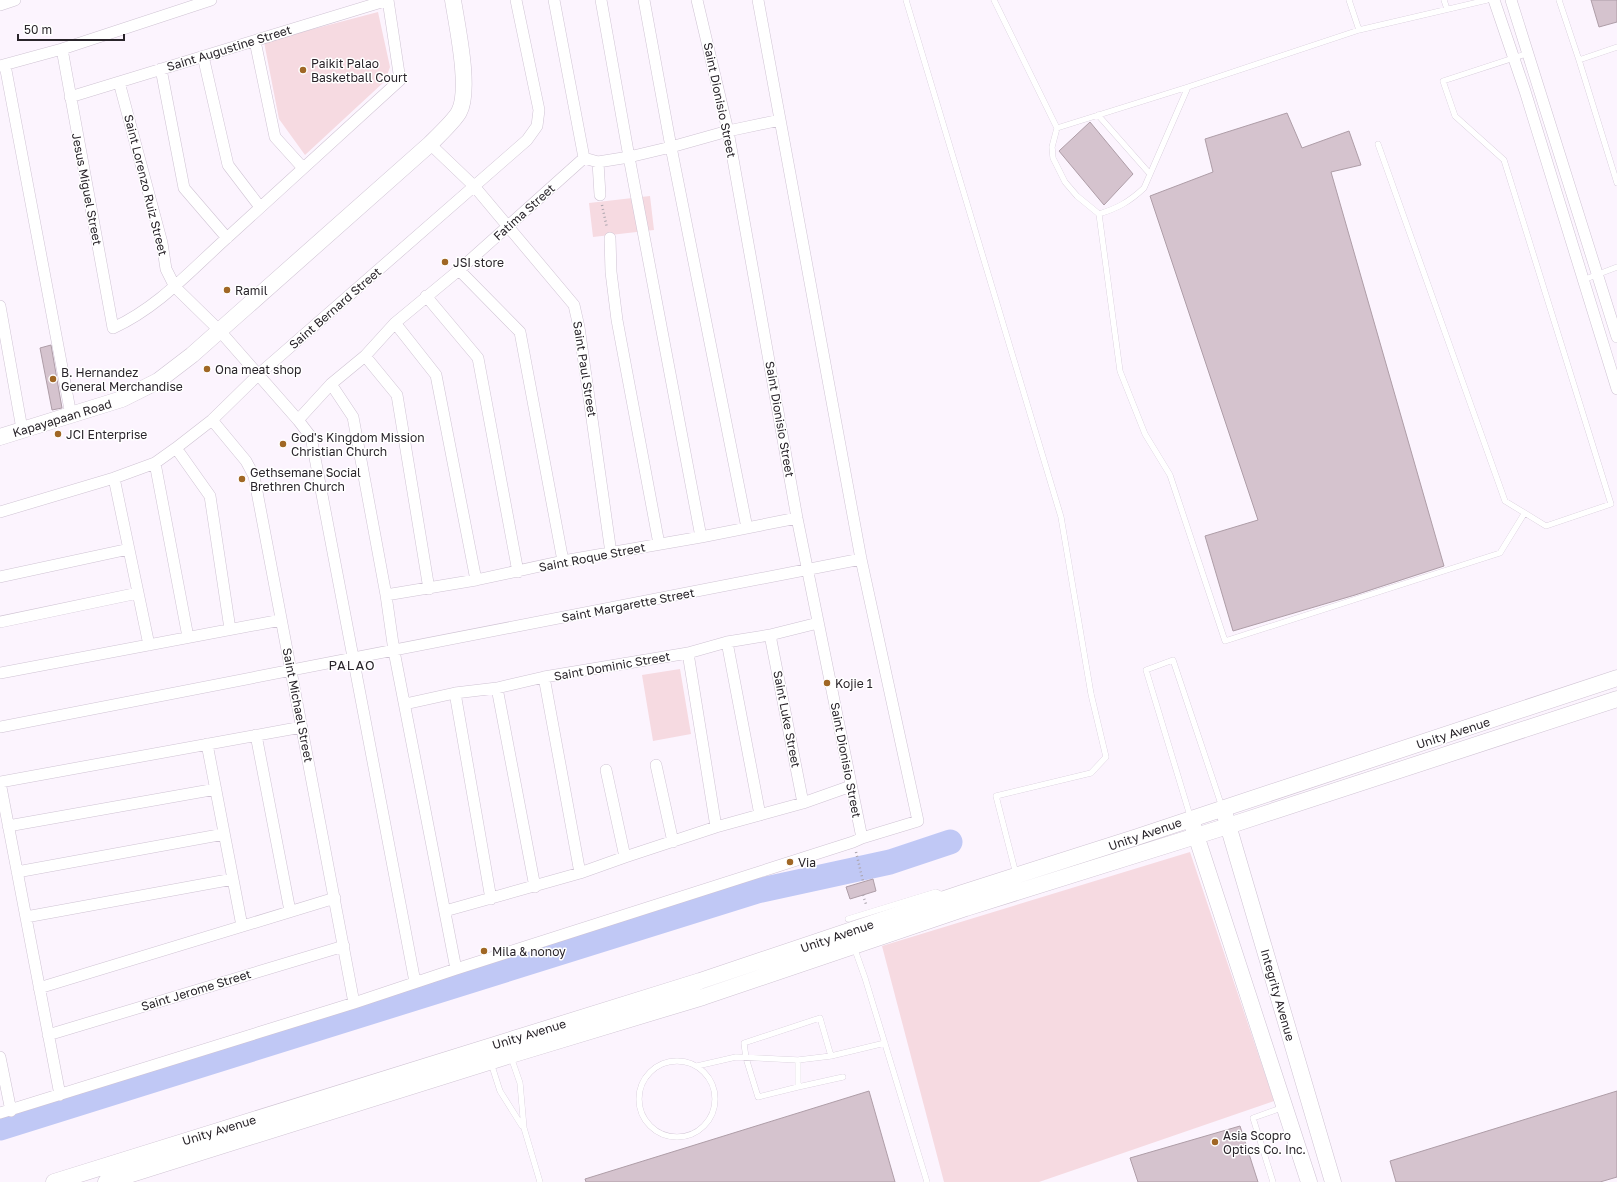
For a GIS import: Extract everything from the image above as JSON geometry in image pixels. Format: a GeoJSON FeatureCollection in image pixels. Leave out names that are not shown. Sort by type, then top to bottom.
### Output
{"type":"FeatureCollection","features":[{"type":"Feature","properties":{"kind":"street"},"geometry":{"type":"LineString","coordinates":[[0,5],[16,0]]}},
{"type":"Feature","properties":{"kind":"street"},"geometry":{"type":"LineString","coordinates":[[71,416],[2,66],[62,49],[211,0]]}},
{"type":"Feature","properties":{"kind":"street"},"geometry":{"type":"LineString","coordinates":[[388,0],[400,80],[174,287],[219,330],[298,420],[311,437],[415,982]]}},
{"type":"Feature","properties":{"kind":"street","name":"Saint Augustine Street"},"geometry":{"type":"LineString","coordinates":[[70,97],[388,0]]}},
{"type":"Feature","properties":{"kind":"street","name":"Kapayapaan Road"},"geometry":{"type":"LineString","coordinates":[[0,437],[110,404],[158,381],[219,330],[430,144],[459,112],[463,93],[463,71],[453,0]]}},
{"type":"Feature","properties":{"kind":"street","name":"Saint Bernard Street"},"geometry":{"type":"LineString","coordinates":[[0,512],[114,478],[155,462],[176,448],[212,420],[258,375],[527,140],[539,122],[539,110],[516,0]]}},
{"type":"Feature","properties":{"kind":"street"},"geometry":{"type":"LineString","coordinates":[[554,0],[584,158],[598,162],[629,157],[728,131],[780,120]]}},
{"type":"Feature","properties":{"kind":"street"},"geometry":{"type":"LineString","coordinates":[[601,0],[629,157],[702,537]]}},
{"type":"Feature","properties":{"kind":"street"},"geometry":{"type":"LineString","coordinates":[[644,0],[671,147],[747,528]]}},
{"type":"Feature","properties":{"kind":"street","name":"Saint Dionisio Street"},"geometry":{"type":"LineString","coordinates":[[697,0],[728,131],[797,518],[862,838]]}},
{"type":"Feature","properties":{"kind":"street"},"geometry":{"type":"LineString","coordinates":[[0,1057],[5,1112],[354,1003],[415,982],[918,821],[861,559],[758,0]]}},
{"type":"Feature","properties":{"kind":"street"},"geometry":{"type":"LineString","coordinates":[[1494,0],[1525,91],[1617,389]]}},
{"type":"Feature","properties":{"kind":"street"},"geometry":{"type":"LineString","coordinates":[[1511,0],[1529,53],[1596,274],[1617,337]]}},
{"type":"Feature","properties":{"kind":"street"},"geometry":{"type":"LineString","coordinates":[[255,41],[275,137],[303,168]]}},
{"type":"Feature","properties":{"kind":"street","name":"Jesus Miguel Street"},"geometry":{"type":"LineString","coordinates":[[62,49],[113,328],[131,320],[174,287]]}},
{"type":"Feature","properties":{"kind":"street"},"geometry":{"type":"LineString","coordinates":[[203,56],[228,165],[260,207]]}},
{"type":"Feature","properties":{"kind":"street"},"geometry":{"type":"LineString","coordinates":[[161,69],[184,188],[226,238]]}},
{"type":"Feature","properties":{"kind":"street","name":"Saint Lorenzo Ruiz Street"},"geometry":{"type":"LineString","coordinates":[[119,82],[162,244],[166,269],[174,287]]}},
{"type":"Feature","properties":{"kind":"street","name":"Saint Paul Street"},"geometry":{"type":"LineString","coordinates":[[430,144],[474,186],[574,305],[579,327],[611,553]]}},
{"type":"Feature","properties":{"kind":"street","name":"Fatima Street"},"geometry":{"type":"LineString","coordinates":[[298,420],[331,384],[365,356],[395,323],[459,270],[584,158]]}},
{"type":"Feature","properties":{"kind":"street"},"geometry":{"type":"LineString","coordinates":[[598,162],[600,195]]}},
{"type":"Feature","properties":{"kind":"street"},"geometry":{"type":"LineString","coordinates":[[610,238],[611,272],[617,320],[659,544]]}},
{"type":"Feature","properties":{"kind":"street"},"geometry":{"type":"LineString","coordinates":[[459,270],[520,332],[563,561]]}},
{"type":"Feature","properties":{"kind":"street"},"geometry":{"type":"LineString","coordinates":[[426,296],[478,358],[518,572]]}},
{"type":"Feature","properties":{"kind":"street"},"geometry":{"type":"LineString","coordinates":[[0,306],[22,430]]}},
{"type":"Feature","properties":{"kind":"street"},"geometry":{"type":"LineString","coordinates":[[395,323],[436,375],[476,580]]}},
{"type":"Feature","properties":{"kind":"street"},"geometry":{"type":"LineString","coordinates":[[365,356],[397,395],[429,589]]}},
{"type":"Feature","properties":{"kind":"street"},"geometry":{"type":"LineString","coordinates":[[331,384],[354,417],[386,595],[394,651],[456,969]]}},
{"type":"Feature","properties":{"kind":"street","name":"Saint Michael Street"},"geometry":{"type":"LineString","coordinates":[[212,420],[246,461],[254,476],[354,1003]]}},
{"type":"Feature","properties":{"kind":"street"},"geometry":{"type":"LineString","coordinates":[[176,448],[210,496],[230,629]]}},
{"type":"Feature","properties":{"kind":"street"},"geometry":{"type":"LineString","coordinates":[[155,462],[188,638]]}},
{"type":"Feature","properties":{"kind":"street"},"geometry":{"type":"LineString","coordinates":[[114,478],[149,645]]}},
{"type":"Feature","properties":{"kind":"street","name":"Saint Roque Street"},"geometry":{"type":"LineString","coordinates":[[386,595],[429,589],[518,572],[563,561],[702,537],[797,518]]}},
{"type":"Feature","properties":{"kind":"street"},"geometry":{"type":"LineString","coordinates":[[0,577],[129,549]]}},
{"type":"Feature","properties":{"kind":"street","name":"Saint Margarette Street"},"geometry":{"type":"LineString","coordinates":[[0,727],[861,559]]}},
{"type":"Feature","properties":{"kind":"street"},"geometry":{"type":"LineString","coordinates":[[0,622],[138,593]]}},
{"type":"Feature","properties":{"kind":"street"},"geometry":{"type":"LineString","coordinates":[[0,673],[281,620]]}},
{"type":"Feature","properties":{"kind":"street","name":"Saint Dominic Street"},"geometry":{"type":"LineString","coordinates":[[405,704],[455,694],[497,688],[544,677],[688,653],[727,642],[770,635],[818,623]]}},
{"type":"Feature","properties":{"kind":"street","name":"Saint Luke Street"},"geometry":{"type":"LineString","coordinates":[[770,635],[803,803]]}},
{"type":"Feature","properties":{"kind":"street"},"geometry":{"type":"LineString","coordinates":[[727,642],[760,815]]}},
{"type":"Feature","properties":{"kind":"street"},"geometry":{"type":"LineString","coordinates":[[688,653],[716,827]]}},
{"type":"Feature","properties":{"kind":"street"},"geometry":{"type":"LineString","coordinates":[[544,677],[580,873]]}},
{"type":"Feature","properties":{"kind":"street","name":"Unity Avenue"},"geometry":{"type":"LineString","coordinates":[[106,1182],[509,1048],[948,898],[1191,818],[1223,809],[1617,678]]}},
{"type":"Feature","properties":{"kind":"street"},"geometry":{"type":"LineString","coordinates":[[497,688],[535,887]]}},
{"type":"Feature","properties":{"kind":"street"},"geometry":{"type":"LineString","coordinates":[[455,694],[491,899]]}},
{"type":"Feature","properties":{"kind":"street","name":"Unity Avenue"},"geometry":{"type":"LineString","coordinates":[[509,1048],[703,997],[966,908],[1228,826],[1617,700]]}},
{"type":"Feature","properties":{"kind":"street"},"geometry":{"type":"LineString","coordinates":[[60,1095],[0,782],[302,727]]}},
{"type":"Feature","properties":{"kind":"street"},"geometry":{"type":"LineString","coordinates":[[256,735],[290,911]]}},
{"type":"Feature","properties":{"kind":"street"},"geometry":{"type":"LineString","coordinates":[[206,744],[242,926]]}},
{"type":"Feature","properties":{"kind":"street"},"geometry":{"type":"LineString","coordinates":[[656,765],[673,842]]}},
{"type":"Feature","properties":{"kind":"street"},"geometry":{"type":"LineString","coordinates":[[606,770],[625,857]]}},
{"type":"Feature","properties":{"kind":"street"},"geometry":{"type":"LineString","coordinates":[[445,911],[535,887],[716,827],[803,803],[851,786]]}},
{"type":"Feature","properties":{"kind":"street"},"geometry":{"type":"LineString","coordinates":[[8,826],[216,789]]}},
{"type":"Feature","properties":{"kind":"street","name":"Integrity Avenue"},"geometry":{"type":"LineString","coordinates":[[1223,809],[1333,1182]]}},
{"type":"Feature","properties":{"kind":"street"},"geometry":{"type":"LineString","coordinates":[[1191,818],[1286,1107],[1309,1182]]}},
{"type":"Feature","properties":{"kind":"street"},"geometry":{"type":"LineString","coordinates":[[17,872],[224,834]]}},
{"type":"Feature","properties":{"kind":"street"},"geometry":{"type":"LineString","coordinates":[[26,916],[233,879]]}},
{"type":"Feature","properties":{"kind":"street"},"geometry":{"type":"LineString","coordinates":[[39,988],[335,898]]}},
{"type":"Feature","properties":{"kind":"street","name":"Saint Jerome Street"},"geometry":{"type":"LineString","coordinates":[[48,1035],[344,946]]}},
{"type":"Feature","properties":{"kind":"street","name":"Unity Avenue"},"geometry":{"type":"LineString","coordinates":[[54,1182],[490,1054]]}},
{"type":"Feature","properties":{"kind":"lane"},"geometry":{"type":"LineString","coordinates":[[906,0],[1061,517],[1091,694],[1106,757],[1091,773],[996,796],[1017,876]]}},
{"type":"Feature","properties":{"kind":"lane"},"geometry":{"type":"LineString","coordinates":[[994,0],[1057,128],[1052,148],[1053,158],[1065,182],[1077,196],[1099,214],[1120,371],[1145,434],[1170,475],[1225,641],[1500,553],[1524,514]]}},
{"type":"Feature","properties":{"kind":"lane"},"geometry":{"type":"LineString","coordinates":[[1349,0],[1359,30]]}},
{"type":"Feature","properties":{"kind":"lane"},"geometry":{"type":"LineString","coordinates":[[1444,0],[1447,10]]}},
{"type":"Feature","properties":{"kind":"lane"},"geometry":{"type":"LineString","coordinates":[[1057,128],[1188,87],[1359,30],[1487,0]]}},
{"type":"Feature","properties":{"kind":"lane"},"geometry":{"type":"LineString","coordinates":[[1559,0],[1580,60],[1617,183]]}},
{"type":"Feature","properties":{"kind":"lane"},"geometry":{"type":"LineString","coordinates":[[1580,60],[1617,47]]}},
{"type":"Feature","properties":{"kind":"lane"},"geometry":{"type":"LineString","coordinates":[[1378,144],[1505,501],[1524,514],[1546,526],[1611,504],[1504,160],[1455,116],[1443,81],[1529,53]]}},
{"type":"Feature","properties":{"kind":"lane"},"geometry":{"type":"LineString","coordinates":[[1099,214],[1130,201],[1144,188],[1188,87]]}},
{"type":"Feature","properties":{"kind":"lane"},"geometry":{"type":"LineString","coordinates":[[1098,115],[1150,174]]}},
{"type":"Feature","properties":{"kind":"lane"},"geometry":{"type":"LineString","coordinates":[[1583,280],[1617,267]]}},
{"type":"Feature","properties":{"kind":"lane"},"geometry":{"type":"LineString","coordinates":[[1191,818],[1146,670],[1173,660],[1223,809]]}},
{"type":"Feature","properties":{"kind":"lane"},"geometry":{"type":"LineString","coordinates":[[848,919],[936,892],[948,898]]}},
{"type":"Feature","properties":{"kind":"lane"},"geometry":{"type":"LineString","coordinates":[[854,947],[865,978],[927,1182]]}},
{"type":"Feature","properties":{"kind":"lane"},"geometry":{"type":"LineString","coordinates":[[831,1056],[820,1018],[744,1043],[746,1058],[758,1097],[843,1077]]}},
{"type":"Feature","properties":{"kind":"lane"},"geometry":{"type":"LineString","coordinates":[[697,1066],[708,1077],[714,1090],[715,1106],[709,1120],[698,1131],[684,1137],[669,1137],[654,1131],[644,1120],[638,1105],[643,1081],[657,1066],[677,1061],[697,1066],[736,1057],[798,1060],[831,1056],[885,1043]]}},
{"type":"Feature","properties":{"kind":"lane"},"geometry":{"type":"LineString","coordinates":[[509,1048],[520,1083],[524,1128],[540,1182]]}},
{"type":"Feature","properties":{"kind":"lane"},"geometry":{"type":"LineString","coordinates":[[490,1054],[500,1091],[524,1128]]}},
{"type":"Feature","properties":{"kind":"lane"},"geometry":{"type":"LineString","coordinates":[[798,1060],[798,1087]]}},
{"type":"Feature","properties":{"kind":"lane"},"geometry":{"type":"LineString","coordinates":[[1273,1182],[1253,1118],[1286,1107]]}},
{"type":"Feature","properties":{"kind":"path"},"geometry":{"type":"LineString","coordinates":[[600,195],[610,238]]}},
{"type":"Feature","properties":{"kind":"path"},"geometry":{"type":"LineString","coordinates":[[857,857],[863,881]]}},
{"type":"Feature","properties":{"kind":"shaded area"},"geometry":{"type":"Polygon","coordinates":[[[378,12],[390,67],[385,81],[305,155],[279,119],[264,42],[378,12]]]}},
{"type":"Feature","properties":{"kind":"shaded area"},"geometry":{"type":"Polygon","coordinates":[[[650,196],[654,230],[593,237],[589,203],[650,196]]]}},
{"type":"Feature","properties":{"kind":"shaded area"},"geometry":{"type":"Polygon","coordinates":[[[680,669],[691,734],[653,741],[642,675],[680,669]]]}},
{"type":"Feature","properties":{"kind":"shaded area"},"geometry":{"type":"Polygon","coordinates":[[[1190,852],[1274,1101],[1039,1182],[944,1182],[882,946],[1190,852]]]}},
{"type":"Feature","properties":{"kind":"building"},"geometry":{"type":"Polygon","coordinates":[[[1591,0],[1617,0],[1617,22],[1599,27],[1591,0]]]}},
{"type":"Feature","properties":{"kind":"building"},"geometry":{"type":"Polygon","coordinates":[[[1287,113],[1302,148],[1349,131],[1361,165],[1331,172],[1444,566],[1355,595],[1233,631],[1205,536],[1258,520],[1150,196],[1213,172],[1205,139],[1287,113]]]}},
{"type":"Feature","properties":{"kind":"building"},"geometry":{"type":"Polygon","coordinates":[[[1090,122],[1133,174],[1104,205],[1059,151],[1090,122]]]}},
{"type":"Feature","properties":{"kind":"building","name":"B. Hernandez General Merchandise"},"geometry":{"type":"Polygon","coordinates":[[[51,345],[62,408],[52,410],[40,348],[51,345]]]}},
{"type":"Feature","properties":{"kind":"building"},"geometry":{"type":"Polygon","coordinates":[[[873,879],[876,891],[850,899],[846,887],[873,879]]]}},
{"type":"Feature","properties":{"kind":"building"},"geometry":{"type":"Polygon","coordinates":[[[869,1091],[895,1182],[586,1182],[585,1179],[869,1091]]]}},
{"type":"Feature","properties":{"kind":"building"},"geometry":{"type":"Polygon","coordinates":[[[1617,1091],[1617,1177],[1600,1182],[1396,1182],[1390,1161],[1617,1091]]]}},
{"type":"Feature","properties":{"kind":"building","name":"Asia Scopro Optics Co. Inc."},"geometry":{"type":"Polygon","coordinates":[[[1240,1126],[1258,1182],[1138,1182],[1130,1158],[1240,1126]]]}},
{"type":"Feature","properties":{"kind":"waterway"},"geometry":{"type":"LineString","coordinates":[[0,1128],[757,891],[890,862],[950,842]]}},
{"type":"Feature","properties":{"kind":"place","name":"Paikit Palao Basketball Court"},"geometry":{"type":"Point","coordinates":[303,70]}},
{"type":"Feature","properties":{"kind":"place","name":"JSI store"},"geometry":{"type":"Point","coordinates":[445,262]}},
{"type":"Feature","properties":{"kind":"place","name":"Ramil"},"geometry":{"type":"Point","coordinates":[227,290]}},
{"type":"Feature","properties":{"kind":"place","name":"Ona meat shop"},"geometry":{"type":"Point","coordinates":[207,369]}},
{"type":"Feature","properties":{"kind":"place","name":"B. Hernandez General Merchandise"},"geometry":{"type":"Point","coordinates":[53,379]}},
{"type":"Feature","properties":{"kind":"place","name":"JCI Enterprise"},"geometry":{"type":"Point","coordinates":[58,434]}},
{"type":"Feature","properties":{"kind":"place","name":"God's Kingdom Mission Christian Church"},"geometry":{"type":"Point","coordinates":[283,444]}},
{"type":"Feature","properties":{"kind":"place","name":"Gethsemane Social Brethren Church"},"geometry":{"type":"Point","coordinates":[242,479]}},
{"type":"Feature","properties":{"kind":"place","name":"Kojie 1"},"geometry":{"type":"Point","coordinates":[827,683]}},
{"type":"Feature","properties":{"kind":"place","name":"Via"},"geometry":{"type":"Point","coordinates":[790,862]}},
{"type":"Feature","properties":{"kind":"place","name":"Mila & nonoy"},"geometry":{"type":"Point","coordinates":[484,951]}},
{"type":"Feature","properties":{"kind":"place","name":"Asia Scopro Optics Co. Inc."},"geometry":{"type":"Point","coordinates":[1215,1142]}},
{"type":"Feature","properties":{"kind":"district","name":"PALAO"},"geometry":{"type":"Point","coordinates":[352,665]}}]}
